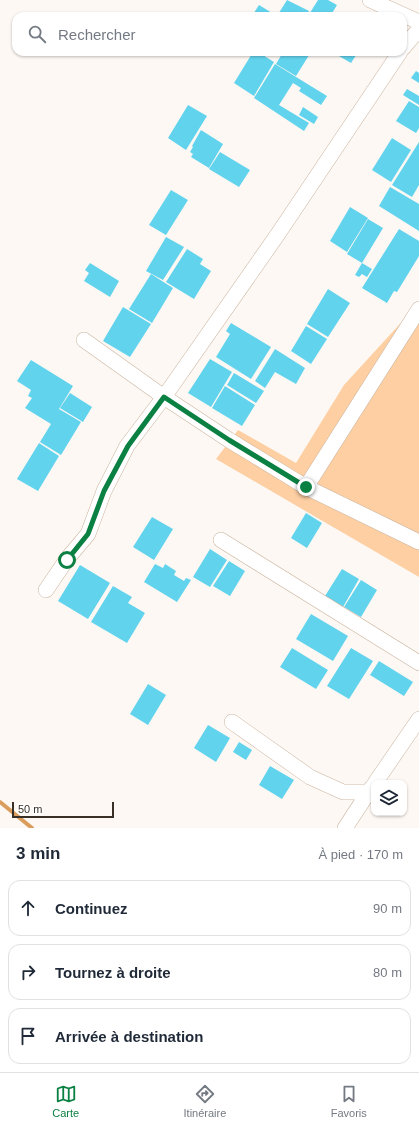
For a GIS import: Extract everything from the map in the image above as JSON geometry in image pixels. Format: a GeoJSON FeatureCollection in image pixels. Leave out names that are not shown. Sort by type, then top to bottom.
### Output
{"type":"FeatureCollection","features":[{"type":"Feature","properties":{"kind":"street"},"geometry":{"type":"LineString","coordinates":[[370,0],[397,12]]}},
{"type":"Feature","properties":{"kind":"street"},"geometry":{"type":"LineString","coordinates":[[407,17],[419,22]]}},
{"type":"Feature","properties":{"kind":"street"},"geometry":{"type":"LineString","coordinates":[[407,43],[419,29]]}},
{"type":"Feature","properties":{"kind":"street"},"geometry":{"type":"LineString","coordinates":[[46,590],[88,534],[104,491],[128,446],[278,234],[397,56]]}},
{"type":"Feature","properties":{"kind":"street"},"geometry":{"type":"LineString","coordinates":[[306,487],[419,309]]}},
{"type":"Feature","properties":{"kind":"street"},"geometry":{"type":"LineString","coordinates":[[84,340],[164,397],[229,440],[306,487],[419,542]]}},
{"type":"Feature","properties":{"kind":"street"},"geometry":{"type":"LineString","coordinates":[[221,540],[419,663]]}},
{"type":"Feature","properties":{"kind":"street"},"geometry":{"type":"LineString","coordinates":[[376,780],[419,719]]}},
{"type":"Feature","properties":{"kind":"street"},"geometry":{"type":"LineString","coordinates":[[232,722],[310,777],[344,792],[371,786]]}},
{"type":"Feature","properties":{"kind":"street"},"geometry":{"type":"LineString","coordinates":[[345,828],[371,788]]}},
{"type":"Feature","properties":{"kind":"shaded area"},"geometry":{"type":"Polygon","coordinates":[[[419,303],[419,577],[216,459],[238,430],[296,463],[344,385],[419,303]]]}},
{"type":"Feature","properties":{"kind":"building"},"geometry":{"type":"Polygon","coordinates":[[[287,0],[309,11],[308,12],[280,12],[287,0]]]}},
{"type":"Feature","properties":{"kind":"building"},"geometry":{"type":"Polygon","coordinates":[[[318,0],[328,0],[337,5],[333,12],[310,12],[318,0]]]}},
{"type":"Feature","properties":{"kind":"building"},"geometry":{"type":"Polygon","coordinates":[[[259,5],[270,12],[255,12],[259,5]]]}},
{"type":"Feature","properties":{"kind":"building"},"geometry":{"type":"Polygon","coordinates":[[[251,56],[264,56],[274,62],[254,96],[234,83],[251,56]]]}},
{"type":"Feature","properties":{"kind":"building"},"geometry":{"type":"Polygon","coordinates":[[[281,56],[308,56],[296,76],[276,64],[281,56]]]}},
{"type":"Feature","properties":{"kind":"building"},"geometry":{"type":"Polygon","coordinates":[[[339,56],[355,56],[351,63],[339,56]]]}},
{"type":"Feature","properties":{"kind":"building"},"geometry":{"type":"Polygon","coordinates":[[[275,64],[327,96],[321,105],[299,91],[301,88],[293,83],[279,105],[309,123],[304,131],[254,98],[275,64]]]}},
{"type":"Feature","properties":{"kind":"building"},"geometry":{"type":"Polygon","coordinates":[[[416,71],[419,73],[419,83],[411,78],[416,71]]]}},
{"type":"Feature","properties":{"kind":"building"},"geometry":{"type":"Polygon","coordinates":[[[407,89],[419,96],[419,105],[403,95],[407,89]]]}},
{"type":"Feature","properties":{"kind":"building"},"geometry":{"type":"Polygon","coordinates":[[[409,101],[419,107],[419,128],[416,133],[396,121],[409,101]]]}},
{"type":"Feature","properties":{"kind":"building"},"geometry":{"type":"Polygon","coordinates":[[[188,105],[207,116],[186,150],[168,138],[188,105]]]}},
{"type":"Feature","properties":{"kind":"building"},"geometry":{"type":"Polygon","coordinates":[[[303,107],[318,117],[314,124],[299,115],[303,107]]]}},
{"type":"Feature","properties":{"kind":"building"},"geometry":{"type":"Polygon","coordinates":[[[201,130],[223,144],[209,168],[191,157],[193,154],[190,152],[193,147],[192,146],[201,130]]]}},
{"type":"Feature","properties":{"kind":"building"},"geometry":{"type":"Polygon","coordinates":[[[392,138],[411,150],[391,182],[372,170],[392,138]]]}},
{"type":"Feature","properties":{"kind":"building"},"geometry":{"type":"Polygon","coordinates":[[[419,142],[419,185],[412,197],[392,185],[419,142]]]}},
{"type":"Feature","properties":{"kind":"building"},"geometry":{"type":"Polygon","coordinates":[[[220,152],[250,170],[239,187],[209,169],[220,152]]]}},
{"type":"Feature","properties":{"kind":"building"},"geometry":{"type":"Polygon","coordinates":[[[390,187],[419,204],[419,231],[379,206],[390,187]]]}},
{"type":"Feature","properties":{"kind":"building"},"geometry":{"type":"Polygon","coordinates":[[[171,190],[188,200],[166,235],[149,225],[171,190]]]}},
{"type":"Feature","properties":{"kind":"building"},"geometry":{"type":"Polygon","coordinates":[[[350,207],[368,218],[347,252],[330,241],[350,207]]]}},
{"type":"Feature","properties":{"kind":"building"},"geometry":{"type":"Polygon","coordinates":[[[368,219],[383,228],[362,263],[347,254],[368,219]]]}},
{"type":"Feature","properties":{"kind":"building"},"geometry":{"type":"Polygon","coordinates":[[[399,229],[419,241],[419,256],[397,292],[394,291],[387,303],[362,288],[399,229]]]}},
{"type":"Feature","properties":{"kind":"building"},"geometry":{"type":"Polygon","coordinates":[[[166,237],[184,247],[163,280],[146,271],[166,237]]]}},
{"type":"Feature","properties":{"kind":"building"},"geometry":{"type":"Polygon","coordinates":[[[187,249],[203,259],[200,264],[211,271],[194,299],[166,282],[187,249]]]}},
{"type":"Feature","properties":{"kind":"building"},"geometry":{"type":"Polygon","coordinates":[[[90,263],[119,281],[110,297],[84,281],[89,273],[85,270],[90,263]]]}},
{"type":"Feature","properties":{"kind":"building"},"geometry":{"type":"Polygon","coordinates":[[[362,263],[372,269],[367,277],[362,274],[359,277],[355,275],[362,263]]]}},
{"type":"Feature","properties":{"kind":"building"},"geometry":{"type":"Polygon","coordinates":[[[151,274],[173,288],[152,323],[129,309],[151,274]]]}},
{"type":"Feature","properties":{"kind":"building"},"geometry":{"type":"Polygon","coordinates":[[[328,289],[350,303],[328,337],[307,324],[328,289]]]}},
{"type":"Feature","properties":{"kind":"building"},"geometry":{"type":"Polygon","coordinates":[[[123,307],[151,324],[130,357],[103,341],[123,307]]]}},
{"type":"Feature","properties":{"kind":"building"},"geometry":{"type":"Polygon","coordinates":[[[231,323],[271,347],[251,379],[216,357],[230,334],[226,331],[231,323]]]}},
{"type":"Feature","properties":{"kind":"building"},"geometry":{"type":"Polygon","coordinates":[[[306,326],[327,339],[311,364],[291,351],[306,326]]]}},
{"type":"Feature","properties":{"kind":"building"},"geometry":{"type":"Polygon","coordinates":[[[275,349],[305,368],[296,384],[275,372],[265,388],[255,381],[275,349]]]}},
{"type":"Feature","properties":{"kind":"building"},"geometry":{"type":"Polygon","coordinates":[[[210,359],[232,372],[211,407],[188,393],[210,359]]]}},
{"type":"Feature","properties":{"kind":"building"},"geometry":{"type":"Polygon","coordinates":[[[31,360],[73,386],[59,409],[81,422],[61,455],[40,442],[51,424],[25,408],[32,398],[28,396],[31,390],[17,381],[31,360]]]}},
{"type":"Feature","properties":{"kind":"building"},"geometry":{"type":"Polygon","coordinates":[[[234,373],[264,391],[256,403],[227,385],[234,373]]]}},
{"type":"Feature","properties":{"kind":"building"},"geometry":{"type":"Polygon","coordinates":[[[225,386],[255,405],[242,426],[212,408],[225,386]]]}},
{"type":"Feature","properties":{"kind":"building"},"geometry":{"type":"Polygon","coordinates":[[[70,393],[92,407],[83,422],[60,408],[70,393]]]}},
{"type":"Feature","properties":{"kind":"building"},"geometry":{"type":"Polygon","coordinates":[[[39,443],[59,456],[38,491],[17,479],[39,443]]]}},
{"type":"Feature","properties":{"kind":"building"},"geometry":{"type":"Polygon","coordinates":[[[306,513],[322,523],[307,548],[291,538],[306,513]]]}},
{"type":"Feature","properties":{"kind":"building"},"geometry":{"type":"Polygon","coordinates":[[[152,517],[173,529],[154,560],[133,547],[152,517]]]}},
{"type":"Feature","properties":{"kind":"building"},"geometry":{"type":"Polygon","coordinates":[[[210,549],[227,560],[210,587],[193,577],[210,549]]]}},
{"type":"Feature","properties":{"kind":"building"},"geometry":{"type":"Polygon","coordinates":[[[229,561],[245,571],[230,596],[213,586],[229,561]]]}},
{"type":"Feature","properties":{"kind":"building"},"geometry":{"type":"Polygon","coordinates":[[[155,564],[163,568],[165,564],[176,571],[174,575],[184,581],[186,578],[191,580],[177,602],[144,582],[155,564]]]}},
{"type":"Feature","properties":{"kind":"building"},"geometry":{"type":"Polygon","coordinates":[[[80,565],[110,583],[88,619],[58,601],[80,565]]]}},
{"type":"Feature","properties":{"kind":"building"},"geometry":{"type":"Polygon","coordinates":[[[342,569],[359,579],[343,607],[325,596],[342,569]]]}},
{"type":"Feature","properties":{"kind":"building"},"geometry":{"type":"Polygon","coordinates":[[[361,580],[377,590],[361,617],[344,607],[361,580]]]}},
{"type":"Feature","properties":{"kind":"building"},"geometry":{"type":"Polygon","coordinates":[[[113,586],[132,597],[128,603],[145,613],[127,643],[91,622],[113,586]]]}},
{"type":"Feature","properties":{"kind":"building"},"geometry":{"type":"Polygon","coordinates":[[[311,614],[348,636],[333,661],[296,639],[311,614]]]}},
{"type":"Feature","properties":{"kind":"building"},"geometry":{"type":"Polygon","coordinates":[[[292,648],[328,670],[316,689],[280,667],[292,648]]]}},
{"type":"Feature","properties":{"kind":"building"},"geometry":{"type":"Polygon","coordinates":[[[351,648],[373,661],[349,699],[327,686],[351,648]]]}},
{"type":"Feature","properties":{"kind":"building"},"geometry":{"type":"Polygon","coordinates":[[[379,661],[413,682],[404,696],[370,675],[379,661]]]}},
{"type":"Feature","properties":{"kind":"building"},"geometry":{"type":"Polygon","coordinates":[[[148,684],[166,695],[148,725],[130,714],[148,684]]]}},
{"type":"Feature","properties":{"kind":"building"},"geometry":{"type":"Polygon","coordinates":[[[208,725],[230,738],[216,762],[194,748],[208,725]]]}},
{"type":"Feature","properties":{"kind":"building"},"geometry":{"type":"Polygon","coordinates":[[[239,742],[252,750],[246,760],[233,752],[239,742]]]}},
{"type":"Feature","properties":{"kind":"building"},"geometry":{"type":"Polygon","coordinates":[[[270,766],[294,780],[282,799],[259,785],[270,766]]]}},
{"type":"Feature","properties":{"kind":"waterway"},"geometry":{"type":"LineString","coordinates":[[0,802],[32,828]]}},
{"type":"Feature","properties":{"kind":"route"},"geometry":{"type":"LineString","coordinates":[[67,560],[88,534],[104,491],[128,446],[164,397],[229,440],[306,487]]}}]}
